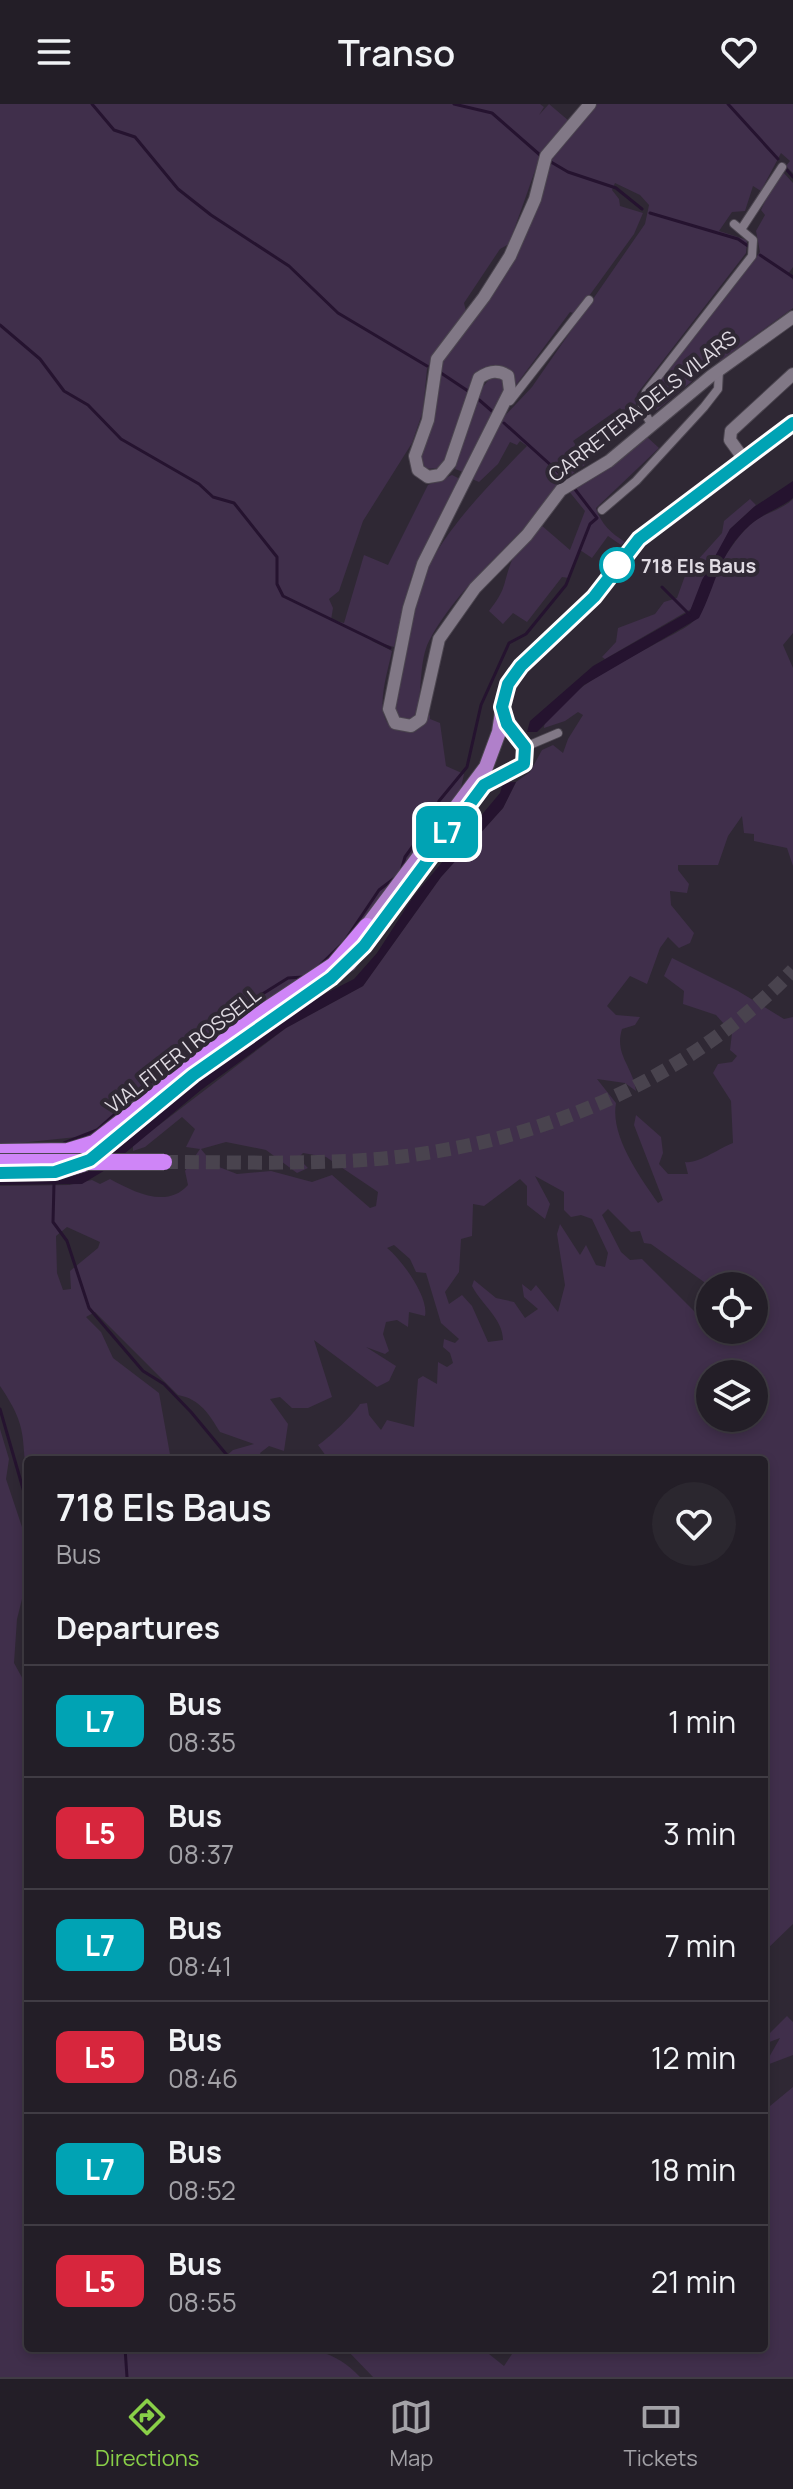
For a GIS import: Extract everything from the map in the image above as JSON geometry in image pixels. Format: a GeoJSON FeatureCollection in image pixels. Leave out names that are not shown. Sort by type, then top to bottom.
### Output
{"type":"FeatureCollection","features":[{"type":"Feature","properties":{"kind":"highway","name":"VIAL FITER I ROSSELL"},"geometry":{"type":"LineString","coordinates":[[0,1152],[68,1151],[94,1143],[257,1016],[334,965],[371,929]]}},
{"type":"Feature","properties":{"kind":"highway"},"geometry":{"type":"LineString","coordinates":[[0,1173],[69,1170],[101,1152]]}},
{"type":"Feature","properties":{"kind":"highway"},"geometry":{"type":"LineString","coordinates":[[0,1162],[164,1162]]}},
{"type":"Feature","properties":{"kind":"main road"},"geometry":{"type":"LineString","coordinates":[[101,1152],[193,1075],[349,964],[371,929],[472,794],[493,748],[508,684],[521,666],[594,597],[632,545],[793,423]]}},
{"type":"Feature","properties":{"kind":"main road"},"geometry":{"type":"LineString","coordinates":[[472,794],[488,781],[524,764],[523,744],[507,724],[502,707]]}},
{"type":"Feature","properties":{"kind":"main road"},"geometry":{"type":"LineString","coordinates":[[493,748],[505,737],[523,744]]}},
{"type":"Feature","properties":{"kind":"main road"},"geometry":{"type":"LineString","coordinates":[[493,748],[499,769],[509,772]]}},
{"type":"Feature","properties":{"kind":"street"},"geometry":{"type":"LineString","coordinates":[[505,408],[511,383],[502,372],[484,375],[472,394],[445,470],[434,477],[423,475],[415,456],[428,420],[437,359],[510,256],[535,199],[546,156],[590,104]]}},
{"type":"Feature","properties":{"kind":"street"},"geometry":{"type":"LineString","coordinates":[[651,424],[642,408],[646,392],[752,256],[753,240],[738,226],[782,167]]}},
{"type":"Feature","properties":{"kind":"street"},"geometry":{"type":"LineString","coordinates":[[505,408],[589,300]]}},
{"type":"Feature","properties":{"kind":"street","name":"CARRETERA DELS VILARS"},"geometry":{"type":"LineString","coordinates":[[505,408],[415,587],[389,709],[392,719],[400,726],[411,726],[421,719],[439,639],[475,588],[527,535],[567,484],[609,461],[719,370],[793,317]]}},
{"type":"Feature","properties":{"kind":"street"},"geometry":{"type":"LineString","coordinates":[[602,510],[636,481],[704,407],[718,389],[719,370]]}},
{"type":"Feature","properties":{"kind":"street"},"geometry":{"type":"LineString","coordinates":[[743,458],[730,440],[731,431],[793,374]]}},
{"type":"Feature","properties":{"kind":"street"},"geometry":{"type":"LineString","coordinates":[[523,744],[558,733]]}},
{"type":"Feature","properties":{"kind":"shaded area"},"geometry":{"type":"Polygon","coordinates":[[[0,104],[540,104],[544,107],[539,115],[549,104],[569,121],[542,151],[509,244],[500,249],[464,303],[466,311],[433,355],[427,369],[423,411],[412,443],[363,521],[339,591],[329,599],[333,608],[331,620],[344,623],[364,555],[388,565],[428,485],[452,475],[460,479],[411,578],[394,647],[370,640],[392,651],[384,691],[384,716],[390,726],[400,731],[416,731],[430,714],[430,719],[440,723],[446,766],[464,774],[460,792],[331,963],[96,1135],[0,1145],[0,104]]]}},
{"type":"Feature","properties":{"kind":"shaded area"},"geometry":{"type":"Polygon","coordinates":[[[597,104],[793,104],[793,173],[787,167],[783,172],[793,183],[793,267],[788,274],[793,280],[793,308],[720,361],[713,350],[692,371],[696,378],[657,410],[652,409],[647,396],[760,252],[756,231],[765,215],[761,210],[776,178],[790,161],[781,153],[761,191],[753,186],[745,211],[732,212],[719,231],[747,240],[746,253],[637,394],[635,411],[638,421],[635,424],[620,408],[573,441],[588,463],[561,484],[449,609],[426,649],[417,714],[410,721],[399,719],[394,706],[410,617],[421,581],[432,559],[460,519],[527,446],[520,441],[517,445],[510,442],[498,464],[479,482],[472,479],[498,423],[532,387],[645,224],[649,205],[640,195],[615,183],[612,190],[620,206],[643,213],[634,234],[576,314],[570,312],[516,385],[513,376],[475,375],[447,458],[439,468],[425,469],[421,457],[435,416],[440,365],[507,271],[552,157],[597,104]]]}},
{"type":"Feature","properties":{"kind":"shaded area"},"geometry":{"type":"Polygon","coordinates":[[[491,377],[501,378],[507,388],[463,472],[455,469],[477,394],[491,377]]]}},
{"type":"Feature","properties":{"kind":"shaded area"},"geometry":{"type":"Polygon","coordinates":[[[646,436],[659,448],[596,508],[607,528],[625,542],[621,545],[608,536],[592,558],[580,550],[569,578],[562,577],[527,622],[513,613],[503,624],[489,611],[502,591],[518,550],[541,525],[570,550],[585,511],[568,490],[646,436]]]}},
{"type":"Feature","properties":{"kind":"shaded area"},"geometry":{"type":"Polygon","coordinates":[[[793,481],[793,498],[755,521],[731,547],[699,618],[584,685],[537,732],[527,732],[530,721],[593,666],[690,611],[702,580],[730,529],[754,507],[793,481]]]}},
{"type":"Feature","properties":{"kind":"shaded area"},"geometry":{"type":"Polygon","coordinates":[[[750,499],[756,505],[730,529],[691,609],[605,659],[602,657],[616,642],[618,628],[655,614],[664,602],[677,598],[686,573],[722,533],[724,521],[750,499]]]}},
{"type":"Feature","properties":{"kind":"shaded area"},"geometry":{"type":"Polygon","coordinates":[[[793,499],[793,633],[783,645],[793,668],[793,866],[787,848],[754,841],[754,834],[744,833],[742,816],[728,836],[718,865],[678,865],[678,870],[689,884],[687,893],[670,891],[671,905],[694,933],[690,943],[679,948],[668,937],[660,948],[647,984],[630,976],[607,1006],[616,1015],[640,1017],[635,1025],[622,1029],[620,1038],[622,1053],[636,1091],[625,1083],[597,1079],[616,1103],[615,1116],[622,1142],[635,1169],[658,1203],[663,1200],[634,1125],[636,1115],[661,1137],[663,1153],[659,1164],[668,1174],[688,1174],[685,1162],[703,1158],[733,1143],[731,1101],[713,1073],[718,1064],[732,1062],[737,1056],[730,1050],[732,1033],[716,1015],[683,1004],[684,991],[664,976],[672,958],[738,991],[784,1019],[793,1017],[793,1924],[768,1948],[768,1456],[326,1456],[318,1445],[341,1426],[360,1404],[367,1403],[369,1415],[381,1430],[387,1420],[414,1427],[418,1379],[423,1376],[437,1384],[438,1362],[447,1367],[453,1363],[450,1353],[443,1347],[444,1339],[455,1343],[459,1339],[441,1323],[426,1273],[416,1272],[410,1259],[394,1245],[387,1248],[419,1289],[425,1316],[409,1312],[408,1327],[397,1320],[386,1322],[383,1334],[389,1351],[385,1354],[366,1347],[396,1366],[389,1381],[377,1387],[314,1340],[332,1397],[308,1408],[292,1408],[280,1397],[270,1399],[288,1424],[284,1451],[269,1446],[260,1453],[261,1456],[226,1456],[233,1450],[254,1444],[220,1432],[203,1408],[178,1395],[95,1312],[86,1317],[101,1332],[113,1358],[159,1393],[170,1456],[25,1456],[20,1424],[0,1386],[0,1186],[69,1185],[92,1180],[100,1184],[110,1179],[140,1193],[160,1197],[180,1192],[188,1185],[185,1171],[200,1149],[186,1147],[195,1129],[182,1117],[145,1147],[133,1151],[133,1145],[286,1028],[363,986],[441,877],[503,808],[516,782],[530,772],[542,750],[553,745],[563,753],[583,715],[578,712],[565,721],[544,728],[550,715],[583,686],[694,621],[724,558],[740,535],[761,517],[793,499]],[[226,1142],[201,1149],[214,1165],[237,1174],[271,1171],[312,1182],[332,1175],[370,1208],[376,1206],[378,1192],[326,1157],[303,1153],[298,1158],[308,1168],[297,1173],[266,1150],[226,1142]],[[535,1176],[550,1204],[545,1219],[527,1205],[527,1186],[520,1179],[484,1206],[473,1204],[472,1236],[461,1239],[459,1272],[445,1292],[449,1304],[462,1295],[472,1306],[488,1342],[503,1340],[502,1332],[472,1286],[474,1280],[496,1298],[514,1302],[525,1318],[538,1309],[524,1297],[522,1284],[531,1291],[536,1285],[558,1312],[565,1285],[557,1234],[560,1224],[580,1255],[586,1245],[596,1265],[605,1267],[608,1253],[592,1219],[581,1215],[571,1217],[564,1210],[564,1192],[535,1176]],[[67,1227],[56,1236],[57,1273],[63,1290],[71,1289],[70,1271],[98,1248],[100,1242],[67,1227]]]}},
{"type":"Feature","properties":{"kind":"shaded area"},"geometry":{"type":"Polygon","coordinates":[[[516,782],[503,808],[441,877],[363,986],[286,1028],[201,1090],[124,1154],[108,1154],[223,1059],[291,1011],[354,979],[377,953],[413,897],[500,793],[503,783],[516,782]]]}},
{"type":"Feature","properties":{"kind":"shaded area"},"geometry":{"type":"Polygon","coordinates":[[[107,1169],[82,1184],[0,1185],[0,1176],[107,1169]]]}},
{"type":"Feature","properties":{"kind":"shaded area"},"geometry":{"type":"Polygon","coordinates":[[[0,1429],[9,1459],[6,1479],[24,1533],[24,1591],[17,1619],[14,1663],[24,1681],[24,2352],[320,2352],[339,2359],[360,2377],[0,2377],[0,1429]]]}},
{"type":"Feature","properties":{"kind":"shaded area"},"geometry":{"type":"Polygon","coordinates":[[[787,2016],[793,2022],[793,2055],[768,2064],[780,2038],[768,2042],[768,2035],[787,2016]]]}},
{"type":"Feature","properties":{"kind":"shaded area"},"geometry":{"type":"Polygon","coordinates":[[[793,2087],[793,2377],[373,2377],[349,2352],[491,2352],[489,2354],[504,2366],[513,2352],[768,2352],[768,2108],[793,2087]]]}},
{"type":"Feature","properties":{"kind":"waterway"},"geometry":{"type":"LineString","coordinates":[[92,104],[114,130],[135,137],[178,189],[211,215],[289,266],[338,313],[427,366]]}},
{"type":"Feature","properties":{"kind":"waterway"},"geometry":{"type":"LineString","coordinates":[[454,104],[492,113],[540,155]]}},
{"type":"Feature","properties":{"kind":"waterway"},"geometry":{"type":"LineString","coordinates":[[728,104],[778,159]]}},
{"type":"Feature","properties":{"kind":"waterway"},"geometry":{"type":"LineString","coordinates":[[551,162],[568,172],[616,188],[642,209]]}},
{"type":"Feature","properties":{"kind":"waterway"},"geometry":{"type":"LineString","coordinates":[[787,170],[793,177]]}},
{"type":"Feature","properties":{"kind":"waterway"},"geometry":{"type":"LineString","coordinates":[[650,213],[738,239],[748,246]]}},
{"type":"Feature","properties":{"kind":"waterway"},"geometry":{"type":"LineString","coordinates":[[760,255],[793,277]]}},
{"type":"Feature","properties":{"kind":"waterway"},"geometry":{"type":"LineString","coordinates":[[0,325],[40,359],[64,391],[88,405],[121,439],[199,484],[213,497],[234,503],[277,557],[277,584],[283,596],[390,648]]}},
{"type":"Feature","properties":{"kind":"waterway"},"geometry":{"type":"LineString","coordinates":[[441,373],[471,393]]}},
{"type":"Feature","properties":{"kind":"waterway"},"geometry":{"type":"LineString","coordinates":[[477,398],[493,412]]}},
{"type":"Feature","properties":{"kind":"waterway"},"geometry":{"type":"LineString","coordinates":[[504,423],[564,477]]}},
{"type":"Feature","properties":{"kind":"waterway"},"geometry":{"type":"LineString","coordinates":[[401,871],[405,857],[434,817],[439,801],[467,767],[481,705],[509,643],[526,634],[566,585],[590,524],[597,518],[574,488]]}},
{"type":"Feature","properties":{"kind":"waterway"},"geometry":{"type":"LineString","coordinates":[[662,587],[690,615]]}},
{"type":"Feature","properties":{"kind":"waterway"},"geometry":{"type":"LineString","coordinates":[[316,969],[344,942],[379,890],[396,877]]}},
{"type":"Feature","properties":{"kind":"waterway"},"geometry":{"type":"LineString","coordinates":[[64,1143],[97,1130],[154,1079],[199,1051],[240,1008],[288,978],[303,977]]}},
{"type":"Feature","properties":{"kind":"waterway"},"geometry":{"type":"LineString","coordinates":[[54,1183],[53,1222],[67,1241],[89,1308],[143,1371],[164,1384],[228,1456]]}},
{"type":"Feature","properties":{"kind":"waterway"},"geometry":{"type":"LineString","coordinates":[[0,1409],[24,1492]]}},
{"type":"Feature","properties":{"kind":"waterway"},"geometry":{"type":"LineString","coordinates":[[125,2352],[127,2377]]}},
{"type":"Feature","properties":{"kind":"tunnel"},"geometry":{"type":"LineString","coordinates":[[164,1162],[323,1162],[408,1156],[469,1145],[530,1129],[589,1108],[645,1081],[698,1049],[748,1012],[793,970]]}},
{"type":"Feature","properties":{"kind":"bus line","name":"L7"},"geometry":{"type":"LineString","coordinates":[[0,1173],[69,1170],[90,1160],[193,1075],[349,964],[484,785],[524,764],[525,747],[511,731],[502,707],[508,684],[521,666],[594,597],[639,539],[793,423]]}},
{"type":"Feature","properties":{"kind":"place","name":"718 Els Baus"},"geometry":{"type":"Point","coordinates":[617,565]}}]}
